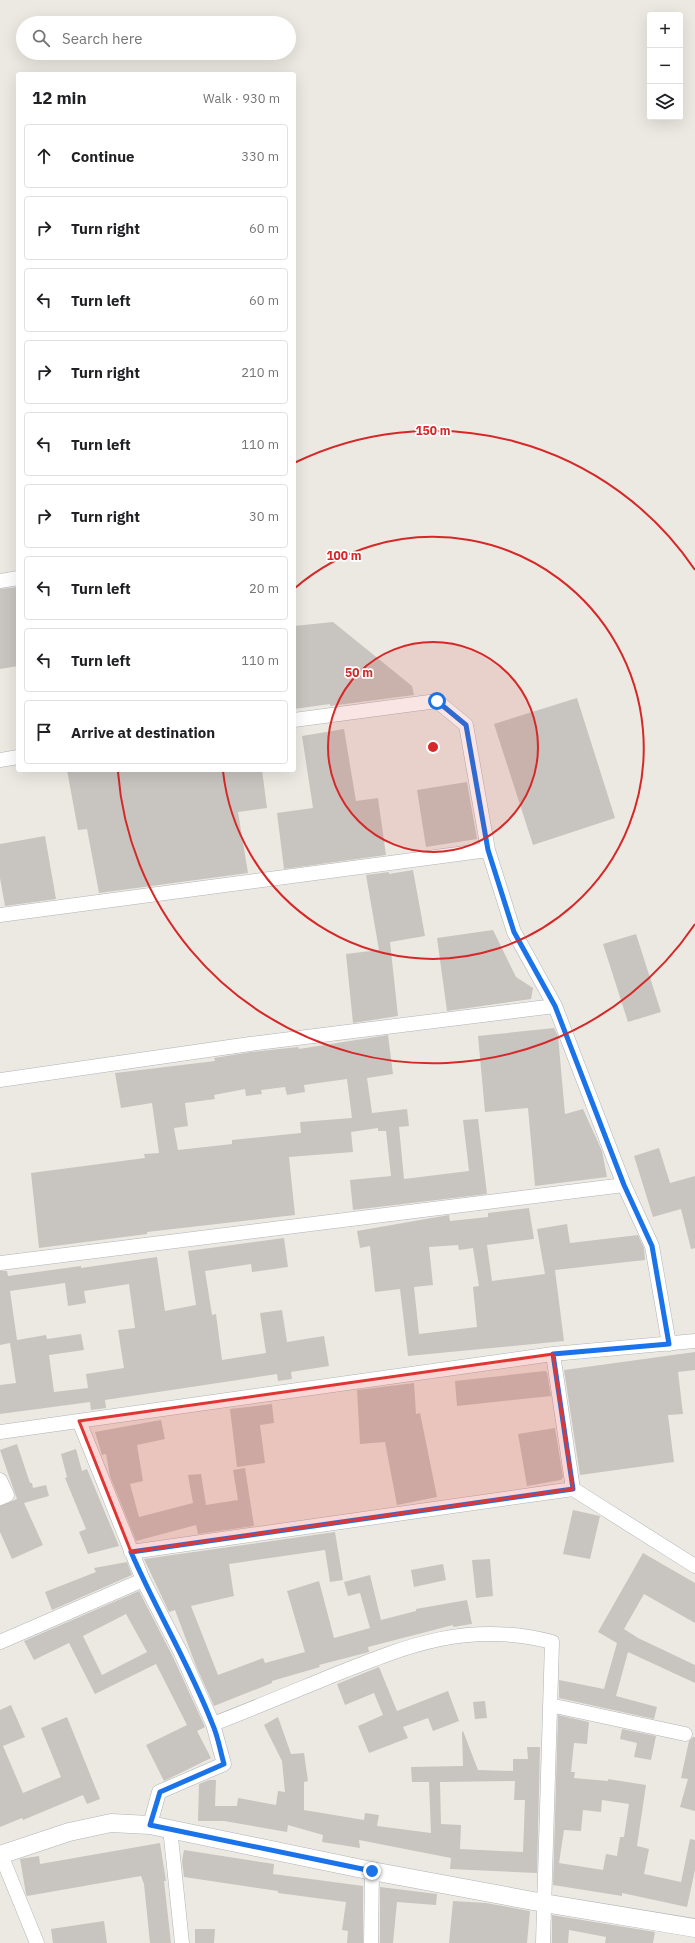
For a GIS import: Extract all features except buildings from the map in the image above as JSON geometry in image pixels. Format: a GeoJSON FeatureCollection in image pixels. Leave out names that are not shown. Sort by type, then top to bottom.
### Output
{"type":"FeatureCollection","features":[{"type":"Feature","properties":{"kind":"street"},"geometry":{"type":"LineString","coordinates":[[0,581],[16,578]]}},
{"type":"Feature","properties":{"kind":"street"},"geometry":{"type":"LineString","coordinates":[[296,720],[437,701],[466,725],[488,850],[514,932],[555,1006],[624,1185],[652,1246],[669,1344]]}},
{"type":"Feature","properties":{"kind":"street"},"geometry":{"type":"LineString","coordinates":[[0,760],[16,757]]}},
{"type":"Feature","properties":{"kind":"street"},"geometry":{"type":"LineString","coordinates":[[0,915],[488,850]]}},
{"type":"Feature","properties":{"kind":"street"},"geometry":{"type":"LineString","coordinates":[[0,1080],[250,1044],[555,1006]]}},
{"type":"Feature","properties":{"kind":"street"},"geometry":{"type":"LineString","coordinates":[[0,1263],[624,1185]]}},
{"type":"Feature","properties":{"kind":"street"},"geometry":{"type":"LineString","coordinates":[[0,1432],[553,1354],[695,1341]]}},
{"type":"Feature","properties":{"kind":"street"},"geometry":{"type":"LineString","coordinates":[[553,1354],[573,1489]]}},
{"type":"Feature","properties":{"kind":"street"},"geometry":{"type":"LineString","coordinates":[[79,1421],[143,1580],[181,1653],[213,1724],[224,1764],[160,1792],[150,1825]]}},
{"type":"Feature","properties":{"kind":"street"},"geometry":{"type":"LineString","coordinates":[[0,1480],[7,1495],[0,1498]]}},
{"type":"Feature","properties":{"kind":"street"},"geometry":{"type":"LineString","coordinates":[[131,1552],[573,1489],[695,1566]]}},
{"type":"Feature","properties":{"kind":"street"},"geometry":{"type":"LineString","coordinates":[[0,1642],[143,1580]]}},
{"type":"Feature","properties":{"kind":"street"},"geometry":{"type":"LineString","coordinates":[[213,1724],[397,1650],[448,1637],[488,1632],[530,1636],[552,1642],[543,1943]]}},
{"type":"Feature","properties":{"kind":"street"},"geometry":{"type":"LineString","coordinates":[[550,1704],[685,1734]]}},
{"type":"Feature","properties":{"kind":"street"},"geometry":{"type":"LineString","coordinates":[[37,1943],[1,1855],[69,1832],[111,1823],[150,1825],[170,1828],[372,1871],[544,1904],[695,1928]]}},
{"type":"Feature","properties":{"kind":"street"},"geometry":{"type":"LineString","coordinates":[[170,1828],[182,1943]]}},
{"type":"Feature","properties":{"kind":"street"},"geometry":{"type":"LineString","coordinates":[[371,1943],[372,1871]]}},
{"type":"Feature","properties":{"kind":"highlighted area"},"geometry":{"type":"Polygon","coordinates":[[[553,1354],[573,1489],[131,1552],[79,1421],[553,1354]]]}},
{"type":"Feature","properties":{"kind":"route"},"geometry":{"type":"LineString","coordinates":[[372,1871],[190,1832],[150,1825],[160,1792],[224,1764],[213,1724],[181,1653],[143,1580],[131,1552],[573,1489],[553,1354],[669,1344],[652,1246],[624,1185],[555,1006],[514,932],[488,850],[466,725],[437,701]]}}]}
